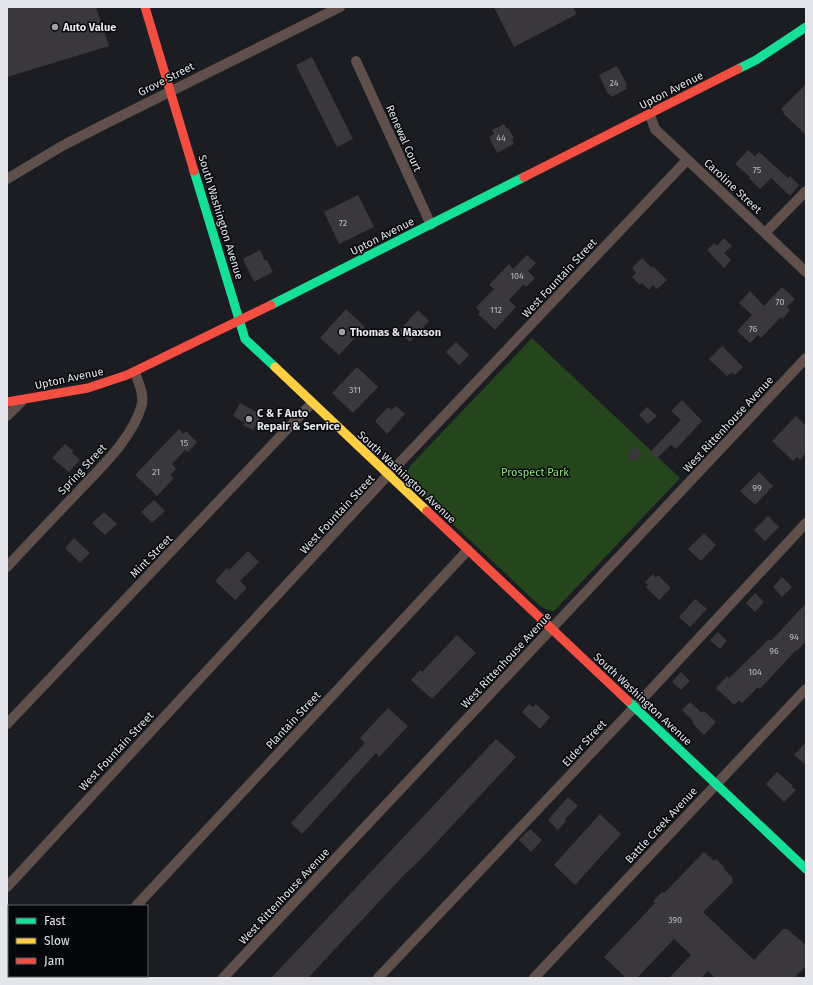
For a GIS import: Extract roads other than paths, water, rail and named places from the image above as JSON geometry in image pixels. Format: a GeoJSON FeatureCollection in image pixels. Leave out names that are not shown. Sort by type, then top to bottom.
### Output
{"type":"FeatureCollection","features":[{"type":"Feature","properties":{"kind":"street","name":"South Washington Avenue"},"geometry":{"type":"LineString","coordinates":[[145,7],[245,339],[634,707],[804,864]]}},
{"type":"Feature","properties":{"kind":"street","name":"Grove Street"},"geometry":{"type":"LineString","coordinates":[[7,179],[62,146],[171,90],[340,7]]}},
{"type":"Feature","properties":{"kind":"street","name":"Upton Avenue"},"geometry":{"type":"LineString","coordinates":[[7,402],[88,388],[135,372],[431,225],[756,60],[806,27]]}},
{"type":"Feature","properties":{"kind":"street","name":"Renewal Court"},"geometry":{"type":"LineString","coordinates":[[356,61],[431,225]]}},
{"type":"Feature","properties":{"kind":"street","name":"Caroline Street"},"geometry":{"type":"LineString","coordinates":[[650,114],[655,129],[806,272]]}},
{"type":"Feature","properties":{"kind":"street","name":"West Fountain Street"},"geometry":{"type":"LineString","coordinates":[[7,887],[388,475],[687,160]]}},
{"type":"Feature","properties":{"kind":"street"},"geometry":{"type":"LineString","coordinates":[[765,233],[806,190]]}},
{"type":"Feature","properties":{"kind":"street","name":"West Rittenhouse Avenue"},"geometry":{"type":"LineString","coordinates":[[224,978],[806,358]]}},
{"type":"Feature","properties":{"kind":"street","name":"Spring Street"},"geometry":{"type":"LineString","coordinates":[[7,567],[106,461],[126,436],[142,403],[142,396],[135,372]]}},
{"type":"Feature","properties":{"kind":"street"},"geometry":{"type":"LineString","coordinates":[[7,416],[23,400]]}},
{"type":"Feature","properties":{"kind":"street","name":"Mint Street"},"geometry":{"type":"LineString","coordinates":[[7,724],[312,403]]}},
{"type":"Feature","properties":{"kind":"street","name":"Elder Street"},"geometry":{"type":"LineString","coordinates":[[378,978],[806,523]]}},
{"type":"Feature","properties":{"kind":"street","name":"Plantain Street"},"geometry":{"type":"LineString","coordinates":[[137,905],[468,550]]}},
{"type":"Feature","properties":{"kind":"street","name":"Battle Creek Avenue"},"geometry":{"type":"LineString","coordinates":[[534,978],[806,689]]}},
{"type":"Feature","properties":{"kind":"place","name":"Auto Value"},"geometry":{"type":"Point","coordinates":[55,27]}},
{"type":"Feature","properties":{"kind":"place","name":"Thomas & Maxson"},"geometry":{"type":"Point","coordinates":[342,332]}},
{"type":"Feature","properties":{"kind":"place","name":"C & F Auto Repair & Service"},"geometry":{"type":"Point","coordinates":[249,419]}},
{"type":"Feature","properties":{"kind":"park label","name":"Prospect Park"},"geometry":{"type":"Point","coordinates":[535,472]}}]}
